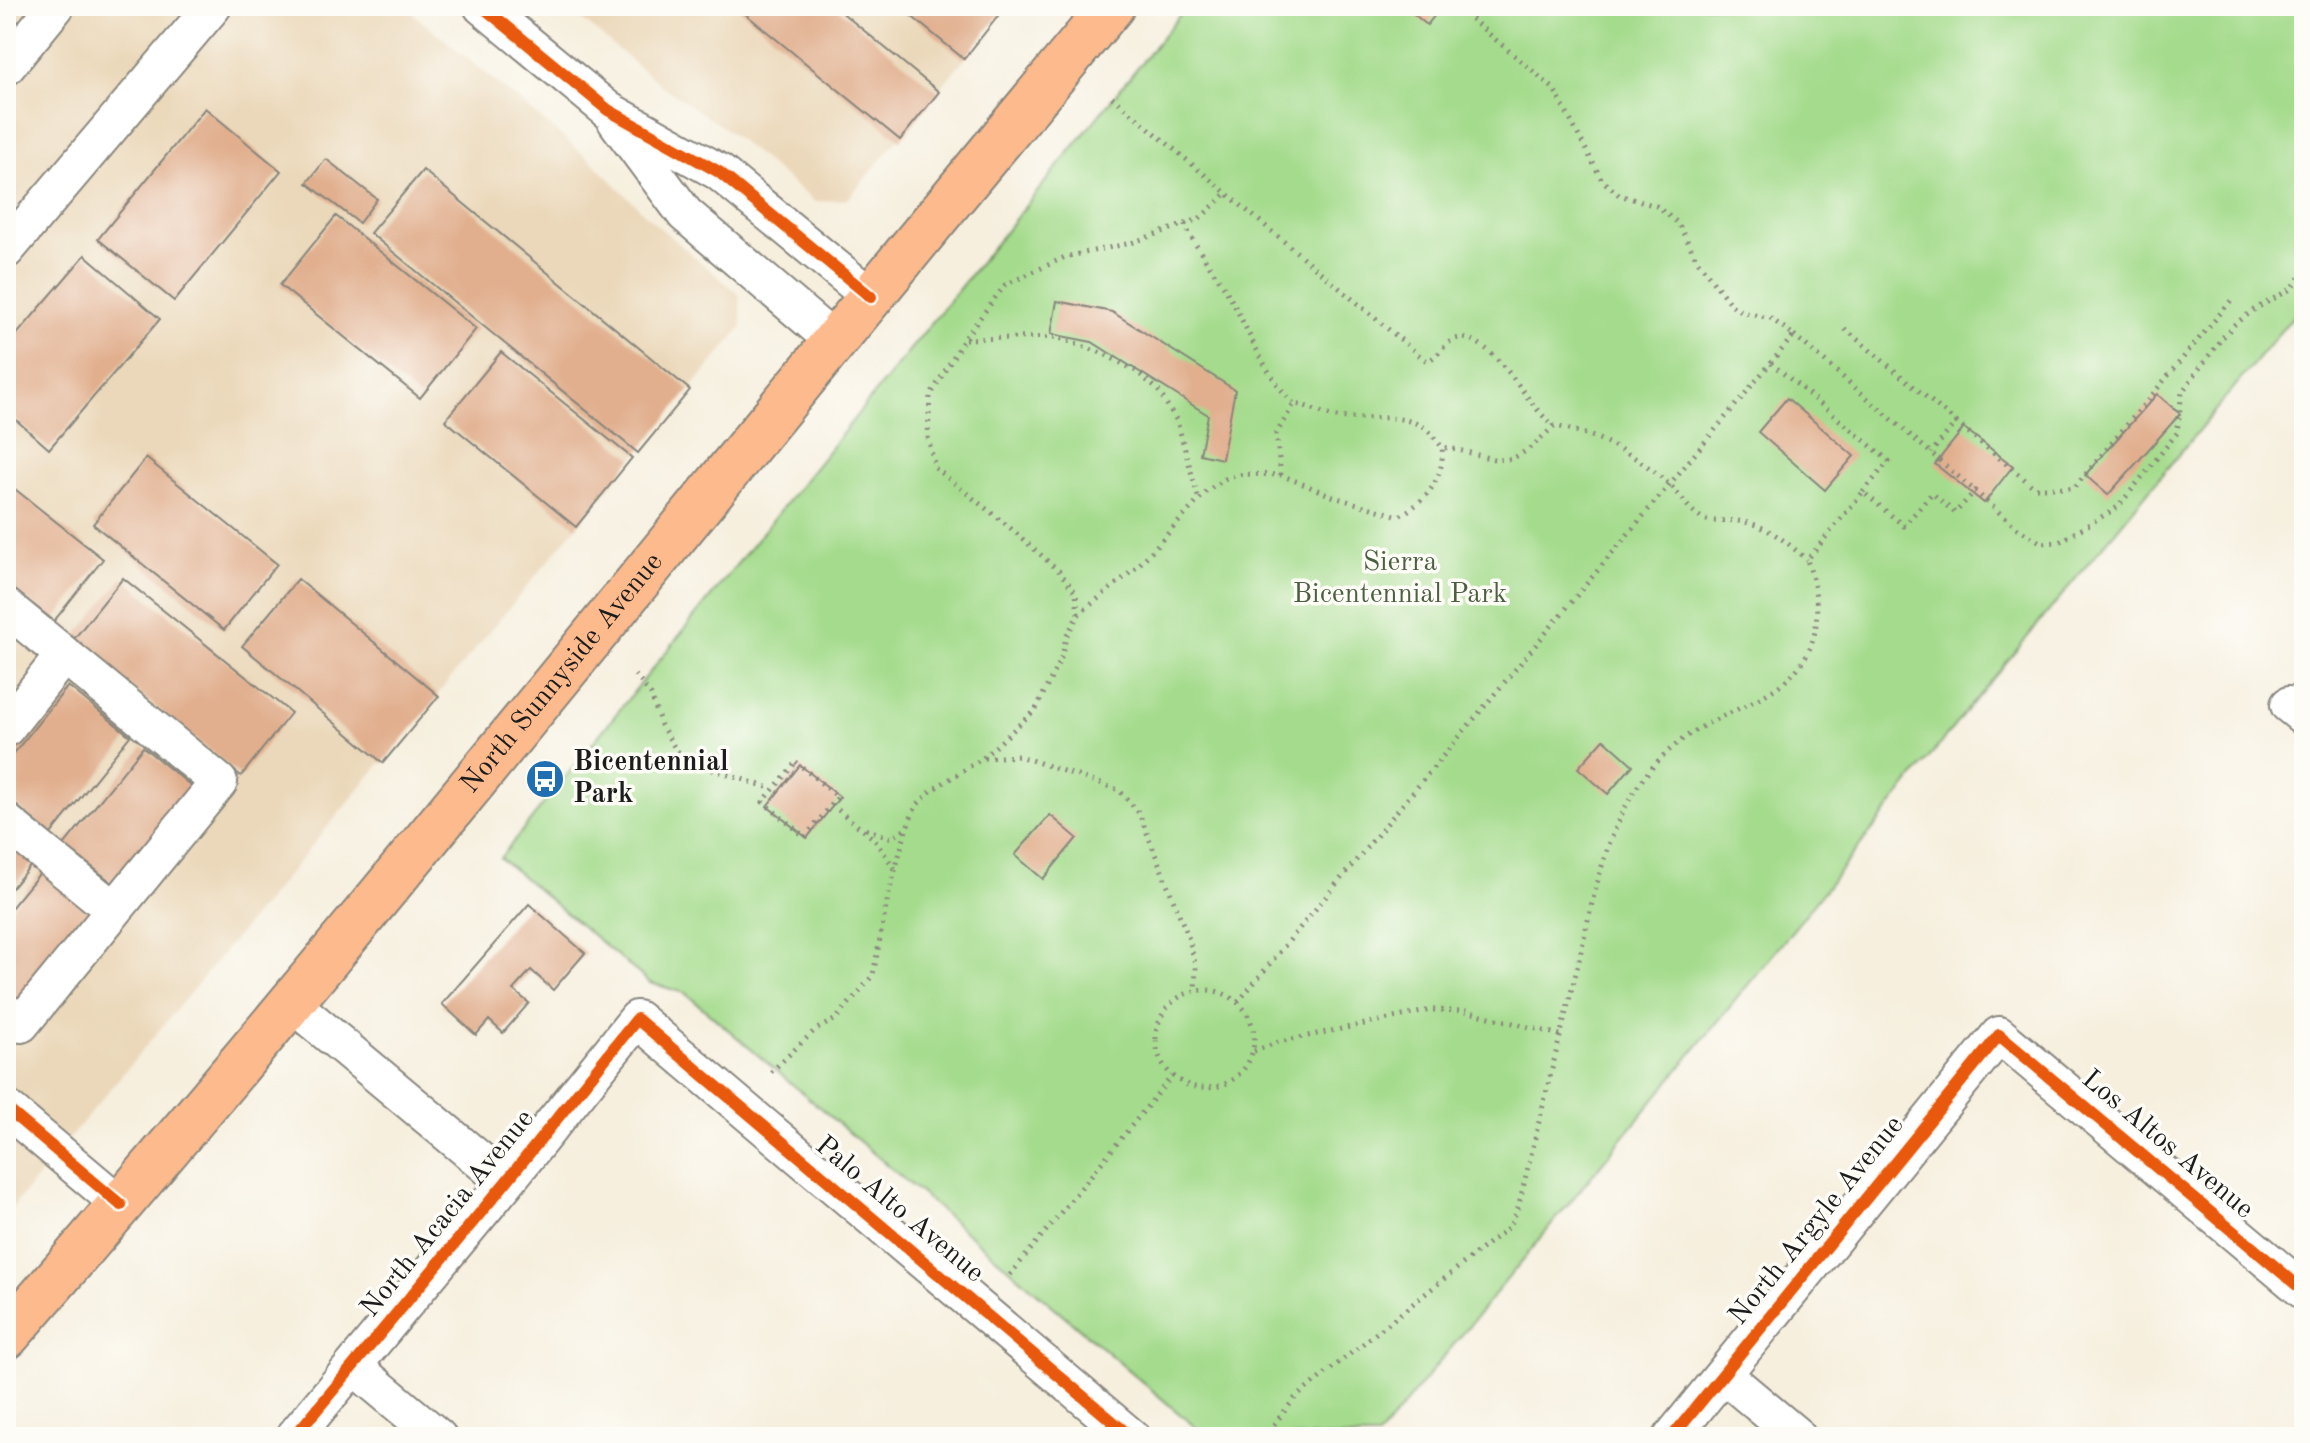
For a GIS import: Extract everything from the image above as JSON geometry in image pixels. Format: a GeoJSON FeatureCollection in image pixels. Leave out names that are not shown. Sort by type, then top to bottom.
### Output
{"type":"FeatureCollection","features":[{"type":"Feature","properties":{"kind":"main road","name":"North Sunnyside Avenue"},"geometry":{"type":"LineString","coordinates":[[6,1337],[290,1002],[1112,6]]}},
{"type":"Feature","properties":{"kind":"street"},"geometry":{"type":"LineString","coordinates":[[6,67],[56,6]]}},
{"type":"Feature","properties":{"kind":"street"},"geometry":{"type":"LineString","coordinates":[[6,250],[213,6]]}},
{"type":"Feature","properties":{"kind":"street"},"geometry":{"type":"LineString","coordinates":[[482,6],[608,110],[719,172],[871,297]]}},
{"type":"Feature","properties":{"kind":"street"},"geometry":{"type":"LineString","coordinates":[[608,110],[685,214],[834,341]]}},
{"type":"Feature","properties":{"kind":"street"},"geometry":{"type":"LineString","coordinates":[[6,607],[219,782],[21,1024],[6,1012]]}},
{"type":"Feature","properties":{"kind":"street"},"geometry":{"type":"LineString","coordinates":[[6,728],[64,655]]}},
{"type":"Feature","properties":{"kind":"street"},"geometry":{"type":"LineString","coordinates":[[6,822],[114,910]]}},
{"type":"Feature","properties":{"kind":"street"},"geometry":{"type":"LineString","coordinates":[[290,1002],[506,1182]]}},
{"type":"Feature","properties":{"kind":"street","name":"North Acacia Avenue"},"geometry":{"type":"LineString","coordinates":[[294,1437],[637,1019]]}},
{"type":"Feature","properties":{"kind":"street","name":"Palo Alto Avenue"},"geometry":{"type":"LineString","coordinates":[[637,1019],[1131,1437]]}},
{"type":"Feature","properties":{"kind":"street","name":"Los Altos Avenue"},"geometry":{"type":"LineString","coordinates":[[1999,1035],[2304,1291]]}},
{"type":"Feature","properties":{"kind":"street","name":"North Argyle Avenue"},"geometry":{"type":"LineString","coordinates":[[1672,1437],[1999,1035]]}},
{"type":"Feature","properties":{"kind":"street"},"geometry":{"type":"LineString","coordinates":[[6,1108],[121,1205]]}},
{"type":"Feature","properties":{"kind":"street"},"geometry":{"type":"LineString","coordinates":[[353,1366],[438,1437]]}},
{"type":"Feature","properties":{"kind":"street"},"geometry":{"type":"LineString","coordinates":[[1724,1375],[1798,1437]]}},
{"type":"Feature","properties":{"kind":"path"},"geometry":{"type":"LineString","coordinates":[[1456,6],[1554,89],[1602,180],[1619,195],[1656,206],[1678,223],[1697,260],[1731,305],[1745,313],[1770,318],[1794,335],[2018,529],[2042,543],[2059,542],[2118,507],[2177,433],[2182,392],[2223,337],[2235,324],[2291,289],[2304,273]]}},
{"type":"Feature","properties":{"kind":"path"},"geometry":{"type":"LineString","coordinates":[[1112,97],[1427,361],[1436,357],[1451,342],[1463,339],[1482,346],[1516,380],[1554,426],[1582,431],[1627,454],[1669,485],[1689,509],[1706,521],[1738,521],[1759,526],[1786,541],[1807,560],[1816,587],[1817,625],[1805,659],[1781,685],[1698,729],[1670,749],[1644,778],[1623,809],[1593,898],[1518,1208],[1510,1226],[1295,1398],[1264,1437]]}},
{"type":"Feature","properties":{"kind":"path"},"geometry":{"type":"LineString","coordinates":[[1078,615],[1076,593],[1059,571],[935,468],[928,437],[930,396],[964,339],[1005,285],[1065,257],[1131,243],[1199,219],[1226,194]]}},
{"type":"Feature","properties":{"kind":"path"},"geometry":{"type":"LineString","coordinates":[[1185,224],[1186,231],[1226,291],[1271,377],[1294,404],[1307,404],[1332,416],[1367,420],[1395,417],[1425,429],[1442,447],[1496,461],[1518,458],[1554,426]]}},
{"type":"Feature","properties":{"kind":"path"},"geometry":{"type":"LineString","coordinates":[[1845,329],[2035,488],[2074,488],[2234,297]]}},
{"type":"Feature","properties":{"kind":"path"},"geometry":{"type":"LineString","coordinates":[[1238,1002],[1794,335]]}},
{"type":"Feature","properties":{"kind":"path"},"geometry":{"type":"LineString","coordinates":[[964,339],[1057,337],[1104,354],[1136,371],[1158,390],[1177,421],[1199,500]]}},
{"type":"Feature","properties":{"kind":"path"},"geometry":{"type":"LineString","coordinates":[[1771,363],[1889,461],[1807,560]]}},
{"type":"Feature","properties":{"kind":"path"},"geometry":{"type":"LineString","coordinates":[[1281,475],[1276,434],[1294,404]]}},
{"type":"Feature","properties":{"kind":"path"},"geometry":{"type":"LineString","coordinates":[[1931,453],[1956,422]]}},
{"type":"Feature","properties":{"kind":"path"},"geometry":{"type":"LineString","coordinates":[[771,1072],[815,1030],[836,1019],[873,975],[895,869],[916,806],[932,790],[983,758],[1036,709],[1078,615],[1137,567],[1207,491],[1225,479],[1243,474],[1281,475],[1337,498],[1399,516],[1416,507],[1438,480],[1442,447]]}},
{"type":"Feature","properties":{"kind":"path"},"geometry":{"type":"LineString","coordinates":[[1863,492],[1904,526],[1932,493],[1955,513],[1975,491]]}},
{"type":"Feature","properties":{"kind":"path"},"geometry":{"type":"LineString","coordinates":[[635,675],[651,695],[661,725],[676,750],[694,764],[773,789]]}},
{"type":"Feature","properties":{"kind":"path"},"geometry":{"type":"LineString","coordinates":[[983,758],[1019,756],[1119,790],[1139,813],[1189,939],[1196,967],[1195,991]]}},
{"type":"Feature","properties":{"kind":"path"},"geometry":{"type":"LineString","coordinates":[[796,762],[838,797],[805,837],[763,802],[773,789],[796,762]]}},
{"type":"Feature","properties":{"kind":"path"},"geometry":{"type":"LineString","coordinates":[[832,805],[874,839],[895,869]]}},
{"type":"Feature","properties":{"kind":"path"},"geometry":{"type":"LineString","coordinates":[[851,820],[872,832],[892,838],[907,827]]}},
{"type":"Feature","properties":{"kind":"path"},"geometry":{"type":"LineString","coordinates":[[1210,990],[1225,993],[1238,1002],[1253,1024],[1254,1051],[1247,1066],[1235,1079],[1220,1086],[1195,1087],[1172,1076],[1157,1049],[1156,1033],[1169,1005],[1181,996],[1210,990]]}},
{"type":"Feature","properties":{"kind":"path"},"geometry":{"type":"LineString","coordinates":[[1254,1051],[1279,1042],[1431,1010],[1466,1011],[1560,1035]]}},
{"type":"Feature","properties":{"kind":"path"},"geometry":{"type":"LineString","coordinates":[[1010,1275],[1172,1076]]}},
{"type":"Feature","properties":{"kind":"shaded area"},"geometry":{"type":"Polygon","coordinates":[[[6,6],[404,6],[593,162],[653,222],[739,294],[742,327],[6,1215],[6,6]]]}},
{"type":"Feature","properties":{"kind":"shaded area"},"geometry":{"type":"Polygon","coordinates":[[[565,6],[1008,6],[848,199],[815,202],[728,131],[662,86],[565,6]]]}},
{"type":"Feature","properties":{"kind":"green space","name":"Sierra Bicentennial Park"},"geometry":{"type":"Polygon","coordinates":[[[1187,6],[2304,6],[2304,303],[1967,710],[1801,920],[1378,1437],[1207,1437],[685,993],[650,983],[500,858],[1187,6]]]}},
{"type":"Feature","properties":{"kind":"building"},"geometry":{"type":"Polygon","coordinates":[[[834,6],[939,92],[900,140],[738,8],[834,6]]]}},
{"type":"Feature","properties":{"kind":"building"},"geometry":{"type":"Polygon","coordinates":[[[899,6],[1006,6],[964,59],[899,6]]]}},
{"type":"Feature","properties":{"kind":"building"},"geometry":{"type":"Polygon","coordinates":[[[1404,6],[1442,6],[1427,25],[1404,6]]]}},
{"type":"Feature","properties":{"kind":"building"},"geometry":{"type":"Polygon","coordinates":[[[205,108],[281,171],[174,301],[98,239],[205,108]]]}},
{"type":"Feature","properties":{"kind":"building"},"geometry":{"type":"Polygon","coordinates":[[[326,159],[377,199],[359,223],[307,183],[326,159]]]}},
{"type":"Feature","properties":{"kind":"building"},"geometry":{"type":"Polygon","coordinates":[[[423,170],[690,390],[638,453],[370,233],[423,170]]]}},
{"type":"Feature","properties":{"kind":"building"},"geometry":{"type":"Polygon","coordinates":[[[336,216],[476,329],[420,398],[280,285],[336,216]]]}},
{"type":"Feature","properties":{"kind":"building"},"geometry":{"type":"Polygon","coordinates":[[[85,255],[160,319],[49,449],[6,411],[6,347],[85,255]]]}},
{"type":"Feature","properties":{"kind":"building"},"geometry":{"type":"Polygon","coordinates":[[[1057,301],[1112,312],[1235,390],[1222,459],[1200,454],[1208,415],[1092,342],[1051,334],[1057,301]]]}},
{"type":"Feature","properties":{"kind":"building"},"geometry":{"type":"Polygon","coordinates":[[[501,352],[632,458],[576,527],[445,420],[501,352]]]}},
{"type":"Feature","properties":{"kind":"building"},"geometry":{"type":"Polygon","coordinates":[[[2157,394],[2180,414],[2108,495],[2085,475],[2157,394]]]}},
{"type":"Feature","properties":{"kind":"building"},"geometry":{"type":"Polygon","coordinates":[[[1787,398],[1854,456],[1825,490],[1758,432],[1787,398]]]}},
{"type":"Feature","properties":{"kind":"building"},"geometry":{"type":"Polygon","coordinates":[[[1964,428],[2013,466],[1984,503],[1935,464],[1964,428]]]}},
{"type":"Feature","properties":{"kind":"building"},"geometry":{"type":"Polygon","coordinates":[[[146,458],[277,564],[224,630],[93,524],[146,458]]]}},
{"type":"Feature","properties":{"kind":"building"},"geometry":{"type":"Polygon","coordinates":[[[6,482],[103,559],[54,621],[6,583],[6,482]]]}},
{"type":"Feature","properties":{"kind":"building"},"geometry":{"type":"Polygon","coordinates":[[[123,578],[291,713],[241,776],[73,640],[123,578]]]}},
{"type":"Feature","properties":{"kind":"building"},"geometry":{"type":"Polygon","coordinates":[[[298,579],[439,696],[383,763],[242,646],[298,579]]]}},
{"type":"Feature","properties":{"kind":"building"},"geometry":{"type":"Polygon","coordinates":[[[68,686],[130,736],[51,834],[6,797],[6,763],[68,686]]]}},
{"type":"Feature","properties":{"kind":"building"},"geometry":{"type":"Polygon","coordinates":[[[1604,739],[1633,765],[1608,794],[1578,768],[1604,739]]]}},
{"type":"Feature","properties":{"kind":"building"},"geometry":{"type":"Polygon","coordinates":[[[143,747],[206,798],[128,895],[64,845],[143,747]]]}},
{"type":"Feature","properties":{"kind":"building"},"geometry":{"type":"Polygon","coordinates":[[[800,765],[840,797],[807,838],[767,806],[800,765]]]}},
{"type":"Feature","properties":{"kind":"building"},"geometry":{"type":"Polygon","coordinates":[[[1050,815],[1077,838],[1043,879],[1015,855],[1050,815]]]}},
{"type":"Feature","properties":{"kind":"building"},"geometry":{"type":"Polygon","coordinates":[[[6,837],[35,860],[6,895],[6,837]]]}},
{"type":"Feature","properties":{"kind":"building"},"geometry":{"type":"Polygon","coordinates":[[[44,868],[111,923],[31,1020],[6,999],[6,914],[44,868]]]}},
{"type":"Feature","properties":{"kind":"building"},"geometry":{"type":"Polygon","coordinates":[[[529,904],[585,953],[553,990],[531,970],[513,990],[529,1003],[503,1033],[489,1020],[476,1035],[442,1004],[529,904]]]}},
{"type":"Feature","properties":{"kind":"cycle path"},"geometry":{"type":"LineString","coordinates":[[482,6],[608,110],[719,172],[871,297]]}},
{"type":"Feature","properties":{"kind":"cycle path"},"geometry":{"type":"LineString","coordinates":[[294,1437],[637,1019],[1131,1437]]}},
{"type":"Feature","properties":{"kind":"cycle path"},"geometry":{"type":"LineString","coordinates":[[1672,1437],[1999,1035],[2304,1291]]}},
{"type":"Feature","properties":{"kind":"cycle path"},"geometry":{"type":"LineString","coordinates":[[6,1108],[121,1205]]}},
{"type":"Feature","properties":{"kind":"place","name":"Bicentennial Park"},"geometry":{"type":"Point","coordinates":[545,779]}}]}
